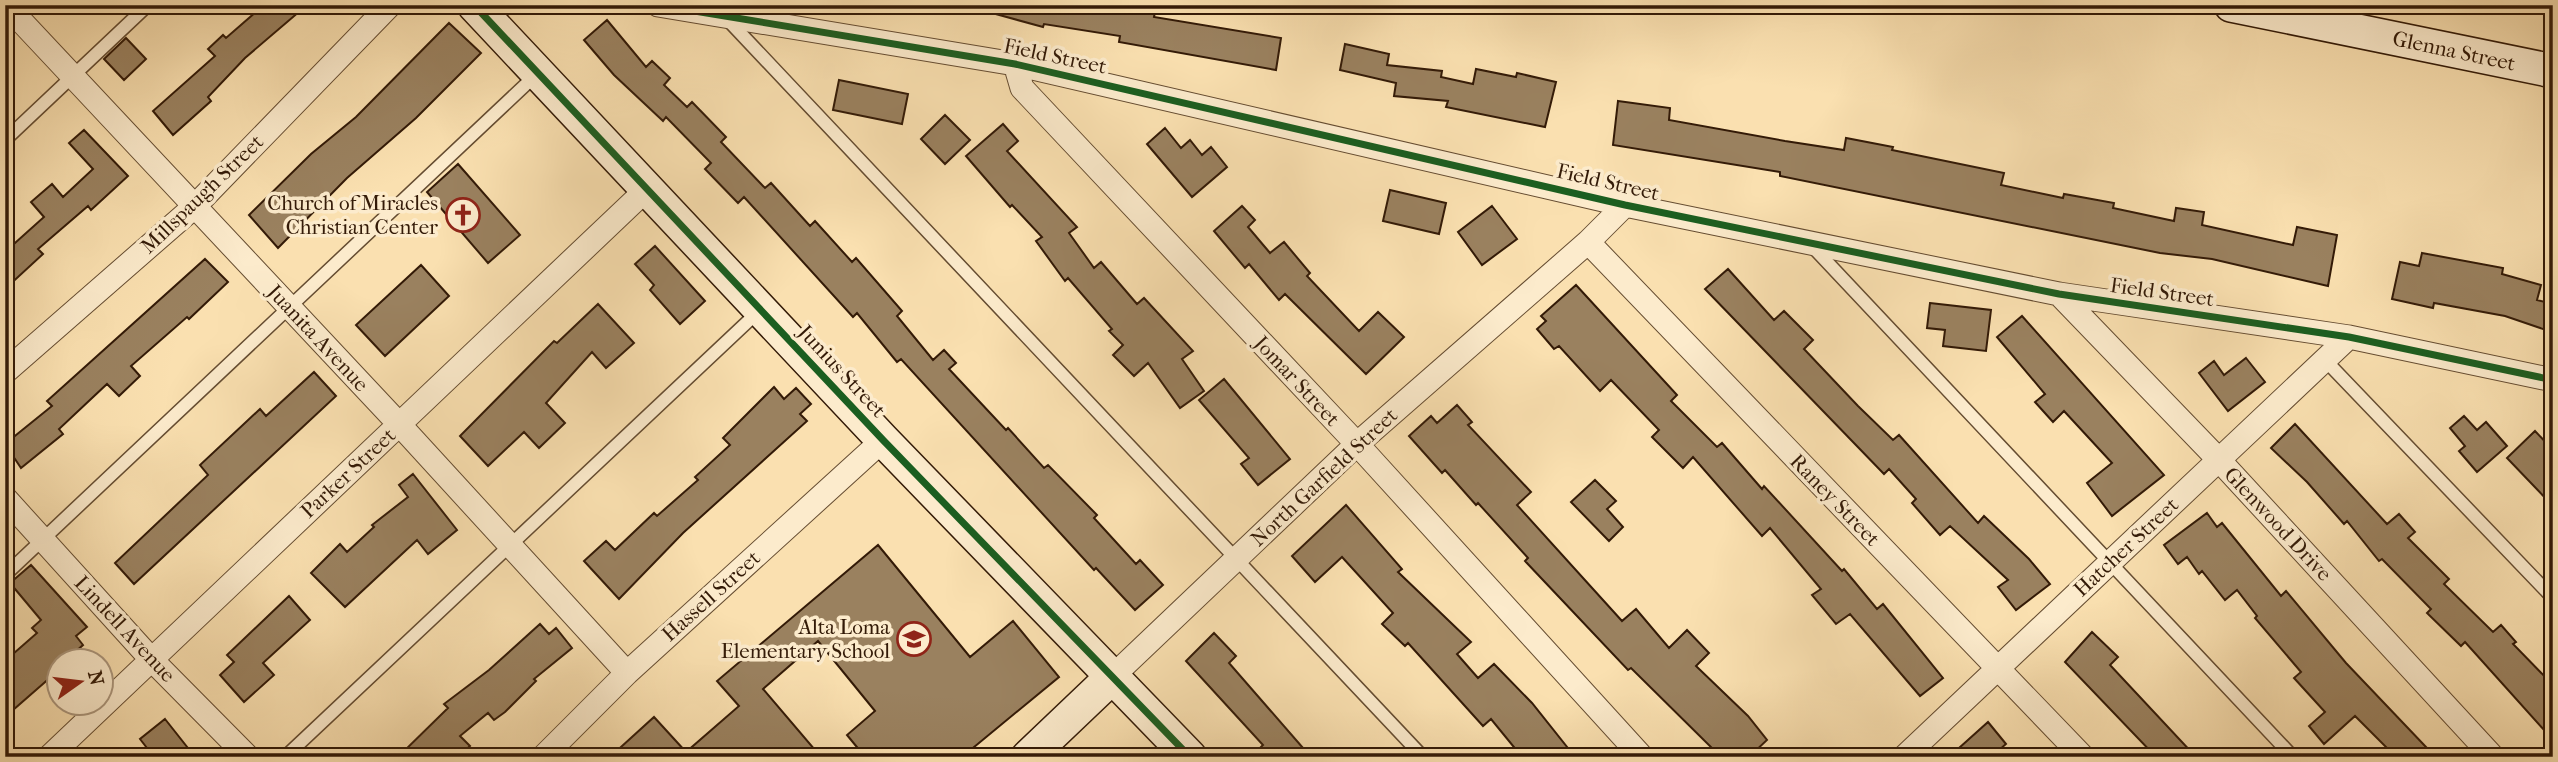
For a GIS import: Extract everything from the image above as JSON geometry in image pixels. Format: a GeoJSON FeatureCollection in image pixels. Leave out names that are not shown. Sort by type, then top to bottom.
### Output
{"type":"FeatureCollection","features":[{"type":"Feature","properties":{"kind":"street","name":"Juanita Avenue"},"geometry":{"type":"LineString","coordinates":[[6,5],[399,424],[627,673]]}},
{"type":"Feature","properties":{"kind":"street","name":"Millspaugh Street"},"geometry":{"type":"LineString","coordinates":[[5,372],[194,207],[390,5]]}},
{"type":"Feature","properties":{"kind":"street","name":"Junius Street"},"geometry":{"type":"LineString","coordinates":[[474,5],[883,440],[1190,757]]}},
{"type":"Feature","properties":{"kind":"street","name":"Field Street"},"geometry":{"type":"LineString","coordinates":[[658,5],[727,19],[1015,64],[1625,205],[2059,294],[2349,337],[2553,380]]}},
{"type":"Feature","properties":{"kind":"street","name":"Glenna Street"},"geometry":{"type":"LineString","coordinates":[[2231,5],[2553,71]]}},
{"type":"Feature","properties":{"kind":"street","name":"Jomar Street"},"geometry":{"type":"LineString","coordinates":[[1015,64],[1022,88],[1357,444],[1642,757]]}},
{"type":"Feature","properties":{"kind":"street","name":"Parker Street"},"geometry":{"type":"LineString","coordinates":[[49,757],[647,189]]}},
{"type":"Feature","properties":{"kind":"street","name":"North Garfield Street"},"geometry":{"type":"LineString","coordinates":[[1028,757],[1357,444],[1588,242],[1625,205]]}},
{"type":"Feature","properties":{"kind":"street","name":"Raney Street"},"geometry":{"type":"LineString","coordinates":[[1588,242],[2083,757]]}},
{"type":"Feature","properties":{"kind":"street","name":"Glenwood Drive"},"geometry":{"type":"LineString","coordinates":[[2059,294],[2219,460],[2493,757]]}},
{"type":"Feature","properties":{"kind":"street","name":"Hatcher Street"},"geometry":{"type":"LineString","coordinates":[[1904,757],[2349,337]]}},
{"type":"Feature","properties":{"kind":"street","name":"Hassell Street"},"geometry":{"type":"LineString","coordinates":[[543,757],[627,673],[883,440]]}},
{"type":"Feature","properties":{"kind":"street","name":"Lindell Avenue"},"geometry":{"type":"LineString","coordinates":[[5,498],[151,659],[248,757]]}},
{"type":"Feature","properties":{"kind":"lane"},"geometry":{"type":"LineString","coordinates":[[5,140],[148,5]]}},
{"type":"Feature","properties":{"kind":"lane"},"geometry":{"type":"LineString","coordinates":[[727,19],[1423,757]]}},
{"type":"Feature","properties":{"kind":"lane"},"geometry":{"type":"LineString","coordinates":[[5,575],[538,73]]}},
{"type":"Feature","properties":{"kind":"lane"},"geometry":{"type":"LineString","coordinates":[[1808,243],[2108,564],[2293,757]]}},
{"type":"Feature","properties":{"kind":"lane"},"geometry":{"type":"LineString","coordinates":[[285,757],[760,310]]}},
{"type":"Feature","properties":{"kind":"lane"},"geometry":{"type":"LineString","coordinates":[[2325,360],[2553,598]]}},
{"type":"Feature","properties":{"kind":"building"},"geometry":{"type":"Polygon","coordinates":[[[264,5],[307,5],[245,58],[208,97],[211,101],[173,135],[153,111],[215,56],[208,49],[223,35],[226,38],[264,5]]]}},
{"type":"Feature","properties":{"kind":"building"},"geometry":{"type":"Polygon","coordinates":[[[981,5],[1156,7],[1154,17],[1281,38],[1276,70],[1119,42],[1120,36],[1044,24],[1043,27],[981,10],[981,5]]]}},
{"type":"Feature","properties":{"kind":"building"},"geometry":{"type":"Polygon","coordinates":[[[607,20],[646,67],[652,61],[670,78],[664,85],[687,107],[692,102],[726,137],[721,142],[765,188],[771,183],[810,226],[815,221],[852,262],[856,258],[902,311],[897,316],[933,360],[944,350],[956,363],[949,369],[1044,468],[1048,465],[1097,515],[1094,518],[1136,564],[1140,560],[1163,585],[1135,610],[1096,568],[1094,570],[901,359],[897,362],[857,313],[853,317],[744,197],[738,203],[705,169],[711,163],[666,117],[663,121],[614,75],[584,40],[607,20]]]}},
{"type":"Feature","properties":{"kind":"building"},"geometry":{"type":"Polygon","coordinates":[[[449,23],[481,53],[416,118],[347,178],[278,248],[249,215],[311,154],[356,117],[449,23]]]}},
{"type":"Feature","properties":{"kind":"building"},"geometry":{"type":"Polygon","coordinates":[[[126,38],[146,59],[124,80],[104,59],[126,38]]]}},
{"type":"Feature","properties":{"kind":"building"},"geometry":{"type":"Polygon","coordinates":[[[1345,44],[1389,54],[1387,65],[1442,71],[1441,77],[1473,84],[1476,69],[1516,77],[1517,73],[1556,82],[1545,127],[1446,107],[1448,101],[1394,96],[1396,83],[1340,70],[1345,44]]]}},
{"type":"Feature","properties":{"kind":"building"},"geometry":{"type":"Polygon","coordinates":[[[839,80],[908,94],[902,124],[833,110],[839,80]]]}},
{"type":"Feature","properties":{"kind":"building"},"geometry":{"type":"Polygon","coordinates":[[[1618,101],[1670,108],[1669,120],[1785,141],[1844,150],[1846,138],[1893,147],[1892,150],[2004,173],[2001,185],[2063,198],[2064,194],[2114,203],[2113,208],[2174,221],[2176,208],[2204,212],[2202,225],[2293,245],[2297,227],[2337,235],[2328,286],[2212,259],[2160,253],[1780,176],[1780,172],[1613,145],[1618,101]]]}},
{"type":"Feature","properties":{"kind":"building"},"geometry":{"type":"Polygon","coordinates":[[[945,115],[970,140],[945,164],[921,139],[945,115]]]}},
{"type":"Feature","properties":{"kind":"building"},"geometry":{"type":"Polygon","coordinates":[[[1003,124],[1018,141],[1007,151],[1077,227],[1069,233],[1094,268],[1101,262],[1137,304],[1144,298],[1193,351],[1182,359],[1204,391],[1180,408],[1148,363],[1134,376],[1113,355],[1123,345],[1109,331],[1112,329],[1068,278],[1065,281],[1036,241],[1042,237],[1012,205],[1010,207],[966,156],[1003,124]]]}},
{"type":"Feature","properties":{"kind":"building"},"geometry":{"type":"Polygon","coordinates":[[[1165,128],[1181,148],[1190,140],[1202,155],[1211,147],[1227,167],[1192,197],[1147,144],[1165,128]]]}},
{"type":"Feature","properties":{"kind":"building"},"geometry":{"type":"Polygon","coordinates":[[[84,130],[128,176],[91,210],[88,206],[38,249],[43,254],[5,289],[5,252],[44,217],[31,202],[52,184],[63,197],[93,169],[69,143],[84,130]]]}},
{"type":"Feature","properties":{"kind":"building"},"geometry":{"type":"Polygon","coordinates":[[[458,164],[520,235],[488,263],[427,192],[458,164]]]}},
{"type":"Feature","properties":{"kind":"building"},"geometry":{"type":"Polygon","coordinates":[[[1390,190],[1446,203],[1439,234],[1383,221],[1390,190]]]}},
{"type":"Feature","properties":{"kind":"building"},"geometry":{"type":"Polygon","coordinates":[[[1242,206],[1255,220],[1248,227],[1270,253],[1284,242],[1310,273],[1307,276],[1359,331],[1378,312],[1404,337],[1366,374],[1285,294],[1279,300],[1249,264],[1245,268],[1214,231],[1242,206]]]}},
{"type":"Feature","properties":{"kind":"building"},"geometry":{"type":"Polygon","coordinates":[[[1492,206],[1517,239],[1482,265],[1458,232],[1492,206]]]}},
{"type":"Feature","properties":{"kind":"building"},"geometry":{"type":"Polygon","coordinates":[[[655,246],[705,301],[680,324],[650,290],[654,285],[635,264],[655,246]]]}},
{"type":"Feature","properties":{"kind":"building"},"geometry":{"type":"Polygon","coordinates":[[[2422,253],[2503,268],[2502,274],[2541,285],[2537,300],[2553,304],[2546,330],[2505,316],[2434,303],[2433,308],[2392,299],[2400,262],[2419,266],[2422,253]]]}},
{"type":"Feature","properties":{"kind":"building"},"geometry":{"type":"Polygon","coordinates":[[[205,259],[228,282],[189,319],[187,317],[131,366],[140,376],[119,396],[107,384],[59,429],[63,434],[21,468],[5,444],[52,406],[47,401],[205,259]]]}},
{"type":"Feature","properties":{"kind":"building"},"geometry":{"type":"Polygon","coordinates":[[[421,265],[449,296],[385,356],[356,325],[421,265]]]}},
{"type":"Feature","properties":{"kind":"building"},"geometry":{"type":"Polygon","coordinates":[[[1728,269],[1774,320],[1784,311],[1813,340],[1804,349],[1858,406],[1893,440],[1899,435],[1978,523],[1984,516],[2029,559],[2050,584],[2016,610],[1998,587],[2008,580],[1950,526],[1940,535],[1912,503],[1916,499],[1889,469],[1884,474],[1705,289],[1728,269]]]}},
{"type":"Feature","properties":{"kind":"building"},"geometry":{"type":"Polygon","coordinates":[[[1576,285],[1677,395],[1671,401],[1717,447],[1722,443],[1762,489],[1764,486],[1842,571],[1844,569],[1877,609],[1883,604],[1943,678],[1920,696],[1850,614],[1836,624],[1812,595],[1821,589],[1770,528],[1762,536],[1693,457],[1683,468],[1652,437],[1659,430],[1611,380],[1600,391],[1559,346],[1554,349],[1537,329],[1546,321],[1541,316],[1576,285]]]}},
{"type":"Feature","properties":{"kind":"building"},"geometry":{"type":"Polygon","coordinates":[[[1930,303],[1991,310],[1986,351],[1943,346],[1945,330],[1927,328],[1930,303]]]}},
{"type":"Feature","properties":{"kind":"building"},"geometry":{"type":"Polygon","coordinates":[[[598,304],[634,343],[606,368],[592,352],[546,403],[565,423],[539,448],[524,432],[488,466],[460,436],[554,341],[557,343],[598,304]]]}},
{"type":"Feature","properties":{"kind":"building"},"geometry":{"type":"Polygon","coordinates":[[[2022,316],[2164,475],[2112,516],[2087,483],[2112,463],[2064,411],[2053,422],[2035,402],[2045,394],[1997,337],[2022,316]]]}},
{"type":"Feature","properties":{"kind":"building"},"geometry":{"type":"Polygon","coordinates":[[[2246,358],[2265,382],[2228,411],[2199,373],[2214,361],[2224,375],[2246,358]]]}},
{"type":"Feature","properties":{"kind":"building"},"geometry":{"type":"Polygon","coordinates":[[[314,372],[336,396],[134,584],[115,563],[208,475],[200,465],[260,409],[266,416],[314,372]]]}},
{"type":"Feature","properties":{"kind":"building"},"geometry":{"type":"Polygon","coordinates":[[[1224,379],[1290,459],[1258,485],[1241,464],[1249,458],[1199,400],[1224,379]]]}},
{"type":"Feature","properties":{"kind":"building"},"geometry":{"type":"Polygon","coordinates":[[[774,387],[784,399],[796,388],[811,404],[800,414],[807,421],[683,533],[619,599],[584,561],[606,541],[615,550],[654,513],[657,516],[698,480],[695,477],[730,445],[723,438],[774,387]]]}},
{"type":"Feature","properties":{"kind":"building"},"geometry":{"type":"Polygon","coordinates":[[[1457,405],[1472,422],[1468,425],[1531,492],[1517,505],[1622,621],[1636,609],[1669,648],[1687,630],[1709,653],[1696,666],[1748,716],[1767,740],[1749,757],[1721,757],[1631,668],[1628,670],[1525,561],[1528,558],[1478,503],[1476,505],[1445,470],[1442,473],[1409,436],[1431,416],[1437,423],[1457,405]]]}},
{"type":"Feature","properties":{"kind":"building"},"geometry":{"type":"Polygon","coordinates":[[[2464,416],[2477,430],[2486,422],[2507,446],[2477,472],[2459,451],[2465,446],[2450,428],[2464,416]]]}},
{"type":"Feature","properties":{"kind":"building"},"geometry":{"type":"Polygon","coordinates":[[[2295,424],[2387,524],[2399,514],[2415,532],[2408,538],[2449,579],[2444,584],[2493,632],[2501,625],[2516,642],[2513,644],[2553,685],[2553,740],[2465,642],[2461,646],[2427,613],[2431,609],[2382,559],[2379,561],[2347,521],[2344,524],[2307,482],[2271,448],[2295,424]]]}},
{"type":"Feature","properties":{"kind":"building"},"geometry":{"type":"Polygon","coordinates":[[[2535,431],[2553,450],[2553,506],[2507,458],[2535,431]]]}},
{"type":"Feature","properties":{"kind":"building"},"geometry":{"type":"Polygon","coordinates":[[[413,474],[457,530],[428,554],[417,540],[345,607],[311,573],[340,544],[347,552],[374,527],[372,525],[408,497],[399,485],[413,474]]]}},
{"type":"Feature","properties":{"kind":"building"},"geometry":{"type":"Polygon","coordinates":[[[1595,480],[1616,501],[1607,509],[1623,527],[1609,541],[1571,502],[1595,480]]]}},
{"type":"Feature","properties":{"kind":"building"},"geometry":{"type":"Polygon","coordinates":[[[1346,505],[1402,569],[1398,572],[1471,642],[1457,654],[1478,678],[1494,664],[1532,703],[1575,757],[1522,757],[1491,719],[1483,726],[1408,643],[1405,646],[1382,624],[1393,613],[1342,557],[1315,582],[1292,556],[1346,505]]]}},
{"type":"Feature","properties":{"kind":"building"},"geometry":{"type":"Polygon","coordinates":[[[2207,513],[2217,527],[2222,523],[2281,596],[2286,591],[2346,663],[2426,747],[2415,757],[2376,757],[2386,747],[2355,716],[2324,744],[2309,726],[2325,712],[2294,678],[2301,672],[2255,618],[2257,616],[2237,590],[2225,600],[2202,571],[2199,574],[2187,557],[2178,564],[2164,545],[2207,513]]]}},
{"type":"Feature","properties":{"kind":"building"},"geometry":{"type":"Polygon","coordinates":[[[878,545],[970,657],[1013,621],[1059,677],[962,757],[865,757],[847,735],[875,711],[818,641],[763,689],[821,757],[610,757],[654,717],[686,752],[739,706],[717,681],[878,545]]]}},
{"type":"Feature","properties":{"kind":"building"},"geometry":{"type":"Polygon","coordinates":[[[31,565],[87,627],[76,636],[82,646],[46,646],[46,681],[5,717],[5,661],[37,633],[32,628],[41,620],[10,583],[31,565]]]}},
{"type":"Feature","properties":{"kind":"building"},"geometry":{"type":"Polygon","coordinates":[[[289,596],[310,620],[263,663],[274,675],[244,702],[220,675],[234,662],[227,655],[289,596]]]}},
{"type":"Feature","properties":{"kind":"building"},"geometry":{"type":"Polygon","coordinates":[[[540,624],[549,634],[556,628],[572,648],[534,679],[536,681],[505,712],[494,720],[488,713],[460,736],[470,746],[458,757],[398,757],[448,708],[444,704],[489,670],[540,624]]]}},
{"type":"Feature","properties":{"kind":"building"},"geometry":{"type":"Polygon","coordinates":[[[2092,632],[2118,657],[2110,665],[2196,757],[2156,757],[2065,662],[2092,632]]]}},
{"type":"Feature","properties":{"kind":"building"},"geometry":{"type":"Polygon","coordinates":[[[1214,633],[1236,656],[1229,663],[1303,748],[1293,757],[1251,757],[1263,745],[1186,661],[1214,633]]]}},
{"type":"Feature","properties":{"kind":"building"},"geometry":{"type":"Polygon","coordinates":[[[165,719],[195,757],[154,757],[140,739],[165,719]]]}},
{"type":"Feature","properties":{"kind":"building"},"geometry":{"type":"Polygon","coordinates":[[[1988,722],[2006,744],[1991,757],[1949,757],[1988,722]]]}},
{"type":"Feature","properties":{"kind":"cycle path"},"geometry":{"type":"LineString","coordinates":[[474,5],[883,440],[1190,757]]}},
{"type":"Feature","properties":{"kind":"cycle path"},"geometry":{"type":"LineString","coordinates":[[658,5],[1015,64],[1625,205],[2059,294],[2349,337],[2553,380]]}},
{"type":"Feature","properties":{"kind":"place","name":"Church of Miracles Christian Center"},"geometry":{"type":"Point","coordinates":[463,215]}},
{"type":"Feature","properties":{"kind":"place","name":"Alta Loma Elementary School"},"geometry":{"type":"Point","coordinates":[914,639]}}]}
